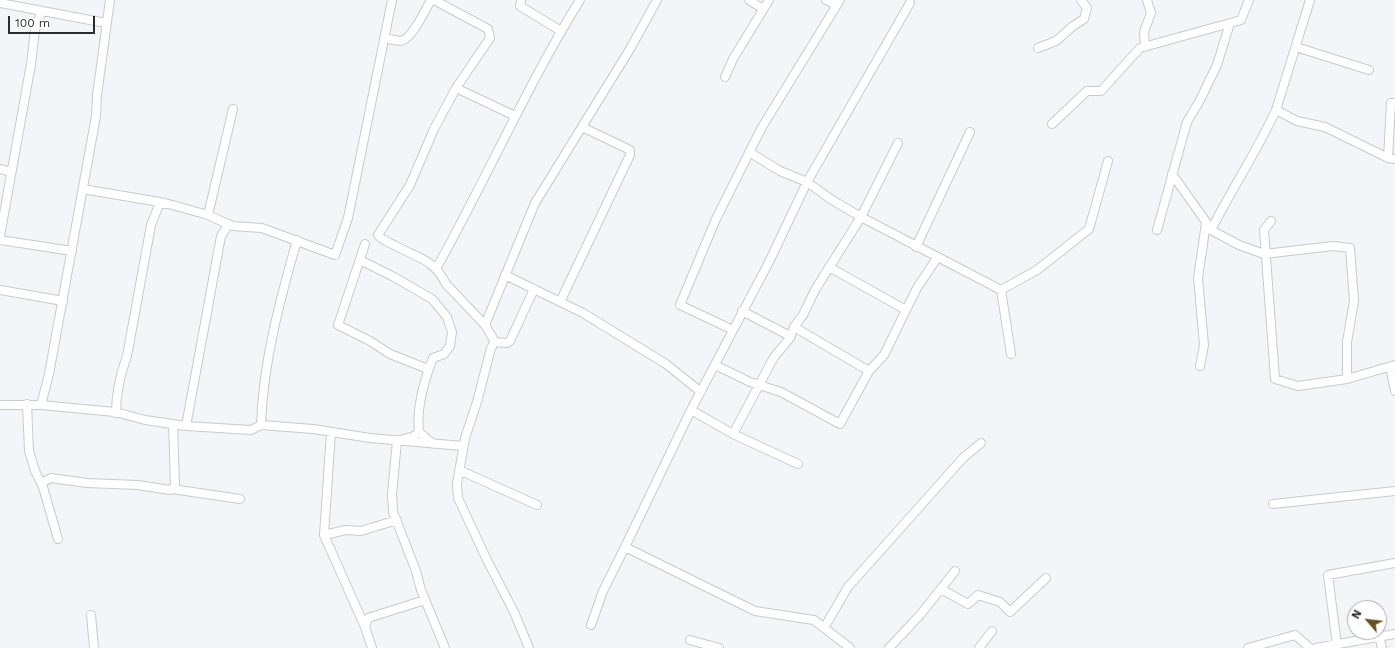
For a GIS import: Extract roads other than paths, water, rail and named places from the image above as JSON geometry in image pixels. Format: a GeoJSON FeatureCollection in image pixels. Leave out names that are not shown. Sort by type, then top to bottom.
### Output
{"type":"FeatureCollection","features":[{"type":"Feature","properties":{"kind":"street"},"geometry":{"type":"LineString","coordinates":[[42,405],[63,301],[96,116],[97,95],[110,0]]}},
{"type":"Feature","properties":{"kind":"street"},"geometry":{"type":"LineString","coordinates":[[83,189],[165,203],[208,215],[232,226],[262,228],[335,255],[348,218],[392,0]]}},
{"type":"Feature","properties":{"kind":"street"},"geometry":{"type":"LineString","coordinates":[[385,38],[401,41],[406,38],[412,33],[431,0]]}},
{"type":"Feature","properties":{"kind":"street"},"geometry":{"type":"LineString","coordinates":[[434,0],[488,29],[490,36],[489,40],[456,88],[434,129],[410,185],[378,235],[401,249],[429,261],[446,284],[485,325],[495,342]]}},
{"type":"Feature","properties":{"kind":"street"},"geometry":{"type":"LineString","coordinates":[[521,0],[520,6],[561,31]]}},
{"type":"Feature","properties":{"kind":"street"},"geometry":{"type":"LineString","coordinates":[[436,269],[514,116],[580,0]]}},
{"type":"Feature","properties":{"kind":"street"},"geometry":{"type":"LineString","coordinates":[[485,325],[535,203],[630,49],[657,0]]}},
{"type":"Feature","properties":{"kind":"street"},"geometry":{"type":"LineString","coordinates":[[749,0],[764,9]]}},
{"type":"Feature","properties":{"kind":"street"},"geometry":{"type":"LineString","coordinates":[[725,77],[733,59],[769,0]]}},
{"type":"Feature","properties":{"kind":"street"},"geometry":{"type":"LineString","coordinates":[[733,330],[680,305],[716,218],[762,127],[838,3],[826,0]]}},
{"type":"Feature","properties":{"kind":"street"},"geometry":{"type":"LineString","coordinates":[[1038,48],[1056,40],[1068,29],[1084,19],[1087,8],[1081,0]]}},
{"type":"Feature","properties":{"kind":"street"},"geometry":{"type":"LineString","coordinates":[[1145,46],[1144,32],[1151,12],[1147,0]]}},
{"type":"Feature","properties":{"kind":"street"},"geometry":{"type":"LineString","coordinates":[[1052,124],[1087,91],[1101,92],[1140,48],[1241,20],[1249,0]]}},
{"type":"Feature","properties":{"kind":"street"},"geometry":{"type":"LineString","coordinates":[[1212,230],[1229,195],[1264,136],[1276,110],[1310,0]]}},
{"type":"Feature","properties":{"kind":"street"},"geometry":{"type":"LineString","coordinates":[[591,625],[603,591],[691,410],[807,182],[908,1]]}},
{"type":"Feature","properties":{"kind":"street"},"geometry":{"type":"LineString","coordinates":[[0,3],[41,12],[106,23]]}},
{"type":"Feature","properties":{"kind":"street"},"geometry":{"type":"LineString","coordinates":[[0,236],[31,64],[35,30],[41,12]]}},
{"type":"Feature","properties":{"kind":"street"},"geometry":{"type":"LineString","coordinates":[[1157,230],[1186,122],[1200,100],[1217,65],[1230,23]]}},
{"type":"Feature","properties":{"kind":"street"},"geometry":{"type":"LineString","coordinates":[[1296,47],[1369,70]]}},
{"type":"Feature","properties":{"kind":"street"},"geometry":{"type":"LineString","coordinates":[[456,88],[514,116]]}},
{"type":"Feature","properties":{"kind":"street"},"geometry":{"type":"LineString","coordinates":[[1276,110],[1297,121],[1325,127],[1392,159],[1391,103],[1395,103]]}},
{"type":"Feature","properties":{"kind":"street"},"geometry":{"type":"LineString","coordinates":[[208,215],[233,109]]}},
{"type":"Feature","properties":{"kind":"street"},"geometry":{"type":"LineString","coordinates":[[560,302],[630,155],[630,150],[582,127]]}},
{"type":"Feature","properties":{"kind":"street"},"geometry":{"type":"LineString","coordinates":[[916,247],[970,132]]}},
{"type":"Feature","properties":{"kind":"street"},"geometry":{"type":"LineString","coordinates":[[733,434],[761,384],[774,357],[790,338],[794,327],[803,315],[808,302],[861,217],[898,143]]}},
{"type":"Feature","properties":{"kind":"street"},"geometry":{"type":"LineString","coordinates":[[749,152],[780,171],[807,182],[832,200],[861,217],[937,258],[1001,290]]}},
{"type":"Feature","properties":{"kind":"street"},"geometry":{"type":"LineString","coordinates":[[1001,290],[1037,270],[1089,229],[1108,161]]}},
{"type":"Feature","properties":{"kind":"street"},"geometry":{"type":"LineString","coordinates":[[0,169],[11,172]]}},
{"type":"Feature","properties":{"kind":"street"},"geometry":{"type":"LineString","coordinates":[[1172,174],[1212,230],[1239,245],[1264,254],[1333,246],[1350,248],[1354,301],[1347,342],[1347,379]]}},
{"type":"Feature","properties":{"kind":"street"},"geometry":{"type":"LineString","coordinates":[[116,413],[120,377],[127,356],[151,224],[157,208],[165,203]]}},
{"type":"Feature","properties":{"kind":"street"},"geometry":{"type":"LineString","coordinates":[[1271,221],[1264,230],[1264,254],[1274,379],[1298,386],[1347,379],[1392,366],[1395,391]]}},
{"type":"Feature","properties":{"kind":"street"},"geometry":{"type":"LineString","coordinates":[[1200,366],[1204,345],[1198,278],[1206,223]]}},
{"type":"Feature","properties":{"kind":"street"},"geometry":{"type":"LineString","coordinates":[[186,426],[221,236],[229,224]]}},
{"type":"Feature","properties":{"kind":"street"},"geometry":{"type":"LineString","coordinates":[[0,240],[72,251]]}},
{"type":"Feature","properties":{"kind":"street"},"geometry":{"type":"LineString","coordinates":[[261,425],[262,400],[277,311],[297,240]]}},
{"type":"Feature","properties":{"kind":"street"},"geometry":{"type":"LineString","coordinates":[[365,244],[338,325],[370,341],[390,354],[428,369]]}},
{"type":"Feature","properties":{"kind":"street"},"geometry":{"type":"LineString","coordinates":[[715,365],[745,380],[761,384],[781,392],[840,424],[869,371],[884,355],[916,288],[937,258]]}},
{"type":"Feature","properties":{"kind":"street"},"geometry":{"type":"LineString","coordinates":[[360,260],[394,277],[432,299],[447,317],[452,332],[450,346],[444,354],[433,358],[428,369],[421,396],[418,418],[419,432],[433,444]]}},
{"type":"Feature","properties":{"kind":"street"},"geometry":{"type":"LineString","coordinates":[[829,268],[906,310]]}},
{"type":"Feature","properties":{"kind":"street"},"geometry":{"type":"LineString","coordinates":[[505,275],[583,313],[666,364],[701,392]]}},
{"type":"Feature","properties":{"kind":"street"},"geometry":{"type":"LineString","coordinates":[[495,342],[507,344],[510,341],[534,289]]}},
{"type":"Feature","properties":{"kind":"street"},"geometry":{"type":"LineString","coordinates":[[0,290],[63,301]]}},
{"type":"Feature","properties":{"kind":"street"},"geometry":{"type":"LineString","coordinates":[[1001,290],[1011,354]]}},
{"type":"Feature","properties":{"kind":"street"},"geometry":{"type":"LineString","coordinates":[[742,311],[790,336]]}},
{"type":"Feature","properties":{"kind":"street"},"geometry":{"type":"LineString","coordinates":[[794,327],[869,371]]}},
{"type":"Feature","properties":{"kind":"street"},"geometry":{"type":"LineString","coordinates":[[495,342],[491,348],[463,446],[457,484],[458,498],[514,612],[529,648]]}},
{"type":"Feature","properties":{"kind":"street"},"geometry":{"type":"LineString","coordinates":[[0,406],[27,404],[42,405],[116,413],[186,426],[251,430],[261,425],[331,432],[397,441],[463,446]]}},
{"type":"Feature","properties":{"kind":"street"},"geometry":{"type":"LineString","coordinates":[[27,404],[29,451],[35,471],[41,483],[58,539]]}},
{"type":"Feature","properties":{"kind":"street"},"geometry":{"type":"LineString","coordinates":[[691,410],[733,434],[798,464]]}},
{"type":"Feature","properties":{"kind":"street"},"geometry":{"type":"LineString","coordinates":[[172,489],[175,486],[173,424]]}},
{"type":"Feature","properties":{"kind":"street"},"geometry":{"type":"LineString","coordinates":[[331,432],[324,535],[365,627],[372,648]]}},
{"type":"Feature","properties":{"kind":"street"},"geometry":{"type":"LineString","coordinates":[[397,441],[414,436],[419,432]]}},
{"type":"Feature","properties":{"kind":"street"},"geometry":{"type":"LineString","coordinates":[[397,441],[392,494],[393,512],[425,600],[445,648]]}},
{"type":"Feature","properties":{"kind":"street"},"geometry":{"type":"LineString","coordinates":[[824,628],[848,587],[963,458],[981,443]]}},
{"type":"Feature","properties":{"kind":"street"},"geometry":{"type":"LineString","coordinates":[[459,470],[537,505]]}},
{"type":"Feature","properties":{"kind":"street"},"geometry":{"type":"LineString","coordinates":[[41,483],[51,478],[172,489],[240,499]]}},
{"type":"Feature","properties":{"kind":"street"},"geometry":{"type":"LineString","coordinates":[[1272,504],[1395,491]]}},
{"type":"Feature","properties":{"kind":"street"},"geometry":{"type":"LineString","coordinates":[[324,535],[346,530],[361,531],[397,520]]}},
{"type":"Feature","properties":{"kind":"street"},"geometry":{"type":"LineString","coordinates":[[625,547],[755,611],[814,620],[850,648]]}},
{"type":"Feature","properties":{"kind":"street"},"geometry":{"type":"LineString","coordinates":[[1336,645],[1328,575],[1395,563]]}},
{"type":"Feature","properties":{"kind":"street"},"geometry":{"type":"LineString","coordinates":[[889,648],[920,615],[955,571]]}},
{"type":"Feature","properties":{"kind":"street"},"geometry":{"type":"LineString","coordinates":[[940,589],[968,604],[978,595],[1000,602],[1010,612],[1046,578]]}},
{"type":"Feature","properties":{"kind":"street"},"geometry":{"type":"LineString","coordinates":[[365,627],[368,618],[425,600]]}},
{"type":"Feature","properties":{"kind":"street"},"geometry":{"type":"LineString","coordinates":[[91,614],[94,648]]}},
{"type":"Feature","properties":{"kind":"street"},"geometry":{"type":"LineString","coordinates":[[979,648],[992,631]]}},
{"type":"Feature","properties":{"kind":"street"},"geometry":{"type":"LineString","coordinates":[[1248,648],[1295,635],[1310,648]]}},
{"type":"Feature","properties":{"kind":"street"},"geometry":{"type":"LineString","coordinates":[[690,640],[719,648]]}},
{"type":"Feature","properties":{"kind":"street"},"geometry":{"type":"LineString","coordinates":[[1316,648],[1360,640]]}}]}
